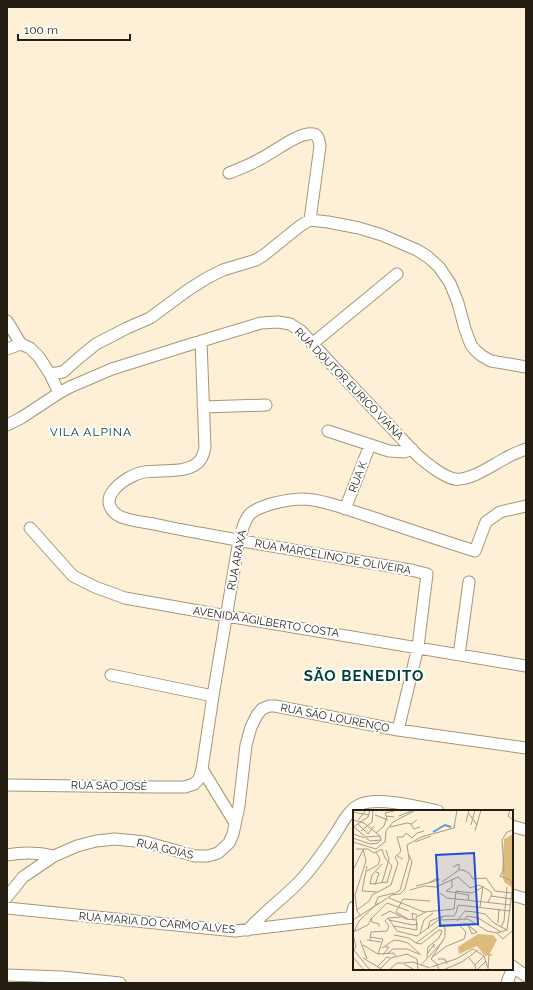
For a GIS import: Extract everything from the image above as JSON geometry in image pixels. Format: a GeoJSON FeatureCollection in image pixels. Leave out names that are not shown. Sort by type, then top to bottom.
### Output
{"type":"FeatureCollection","features":[{"type":"Feature","properties":{"kind":"street"},"geometry":{"type":"LineString","coordinates":[[229,173],[262,159],[288,142],[305,135],[316,135],[320,146],[310,220]]}},
{"type":"Feature","properties":{"kind":"street"},"geometry":{"type":"LineString","coordinates":[[50,374],[63,372],[96,344],[150,318],[207,278],[223,270],[245,264],[260,257],[310,220],[359,228],[382,234],[417,250],[428,257],[439,267],[450,283],[471,345],[475,350],[491,361],[526,368]]}},
{"type":"Feature","properties":{"kind":"street"},"geometry":{"type":"LineString","coordinates":[[312,344],[397,274]]}},
{"type":"Feature","properties":{"kind":"street"},"geometry":{"type":"LineString","coordinates":[[7,321],[21,344],[30,348],[39,357],[59,392]]}},
{"type":"Feature","properties":{"kind":"street","name":"RUA DOUTOR EURICO VIANA"},"geometry":{"type":"LineString","coordinates":[[7,425],[21,418],[70,386],[112,369],[261,323],[278,322],[290,324],[301,331],[424,461],[448,477],[455,479],[475,474],[490,468],[506,457],[526,449]]}},
{"type":"Feature","properties":{"kind":"street"},"geometry":{"type":"LineString","coordinates":[[201,341],[203,407],[266,405]]}},
{"type":"Feature","properties":{"kind":"street"},"geometry":{"type":"LineString","coordinates":[[7,348],[21,344]]}},
{"type":"Feature","properties":{"kind":"street"},"geometry":{"type":"LineString","coordinates":[[63,372],[70,386]]}},
{"type":"Feature","properties":{"kind":"street","name":"RUA MARCELINO DE OLIVEIRA"},"geometry":{"type":"LineString","coordinates":[[203,407],[205,448],[201,461],[196,465],[183,469],[136,474],[122,482],[113,490],[109,496],[108,502],[111,510],[121,517],[144,522],[403,568],[427,574],[418,648]]}},
{"type":"Feature","properties":{"kind":"street"},"geometry":{"type":"LineString","coordinates":[[328,431],[389,451],[404,452],[412,449]]}},
{"type":"Feature","properties":{"kind":"street","name":"RUA K"},"geometry":{"type":"LineString","coordinates":[[345,509],[370,445]]}},
{"type":"Feature","properties":{"kind":"street","name":"RUA ARAXÁ"},"geometry":{"type":"LineString","coordinates":[[202,769],[239,540],[246,520],[250,514],[257,509],[280,501],[303,499],[316,500],[475,551],[486,522],[500,512],[526,506]]}},
{"type":"Feature","properties":{"kind":"street","name":"AVENIDA AGILBERTO COSTA"},"geometry":{"type":"LineString","coordinates":[[30,528],[73,576],[95,587],[125,598],[526,666]]}},
{"type":"Feature","properties":{"kind":"street"},"geometry":{"type":"LineString","coordinates":[[458,655],[469,582]]}},
{"type":"Feature","properties":{"kind":"street"},"geometry":{"type":"LineString","coordinates":[[398,730],[418,648]]}},
{"type":"Feature","properties":{"kind":"street"},"geometry":{"type":"LineString","coordinates":[[111,675],[213,696]]}},
{"type":"Feature","properties":{"kind":"street","name":"RUA SÃO LOURENÇO"},"geometry":{"type":"LineString","coordinates":[[235,823],[246,746],[251,726],[257,714],[262,709],[269,706],[398,730],[526,748]]}},
{"type":"Feature","properties":{"kind":"street"},"geometry":{"type":"LineString","coordinates":[[202,769],[235,823]]}},
{"type":"Feature","properties":{"kind":"street","name":"RUA SÃO JOSÉ"},"geometry":{"type":"LineString","coordinates":[[7,785],[185,787],[194,784],[199,779],[202,769]]}},
{"type":"Feature","properties":{"kind":"street"},"geometry":{"type":"LineString","coordinates":[[248,930],[297,884],[325,850],[344,820],[359,805],[372,802],[389,802],[433,810]]}},
{"type":"Feature","properties":{"kind":"street","name":"RUA GOIÁS"},"geometry":{"type":"LineString","coordinates":[[7,897],[23,877],[54,856],[77,846],[96,841],[115,840],[145,842],[196,856],[208,856],[218,853],[229,843],[233,834],[235,823]]}},
{"type":"Feature","properties":{"kind":"street"},"geometry":{"type":"LineString","coordinates":[[513,826],[526,830]]}},
{"type":"Feature","properties":{"kind":"street"},"geometry":{"type":"LineString","coordinates":[[7,855],[26,852],[54,856]]}},
{"type":"Feature","properties":{"kind":"street"},"geometry":{"type":"LineString","coordinates":[[513,895],[526,899]]}},
{"type":"Feature","properties":{"kind":"street","name":"RUA MARIA DO CARMO ALVES"},"geometry":{"type":"LineString","coordinates":[[7,908],[235,931],[353,914]]}},
{"type":"Feature","properties":{"kind":"street"},"geometry":{"type":"LineString","coordinates":[[513,967],[526,976]]}},
{"type":"Feature","properties":{"kind":"street"},"geometry":{"type":"LineString","coordinates":[[507,983],[512,970]]}},
{"type":"Feature","properties":{"kind":"street"},"geometry":{"type":"LineString","coordinates":[[11,975],[62,977],[94,982],[120,983]]}},
{"type":"Feature","properties":{"kind":"street"},"geometry":{"type":"LineString","coordinates":[[11,975],[28,983]]}},
{"type":"Feature","properties":{"kind":"district","name":"VILA ALPINA"},"geometry":{"type":"Point","coordinates":[91,432]}},
{"type":"Feature","properties":{"kind":"district","name":"SÃO BENEDITO"},"geometry":{"type":"Point","coordinates":[364,676]}}]}
